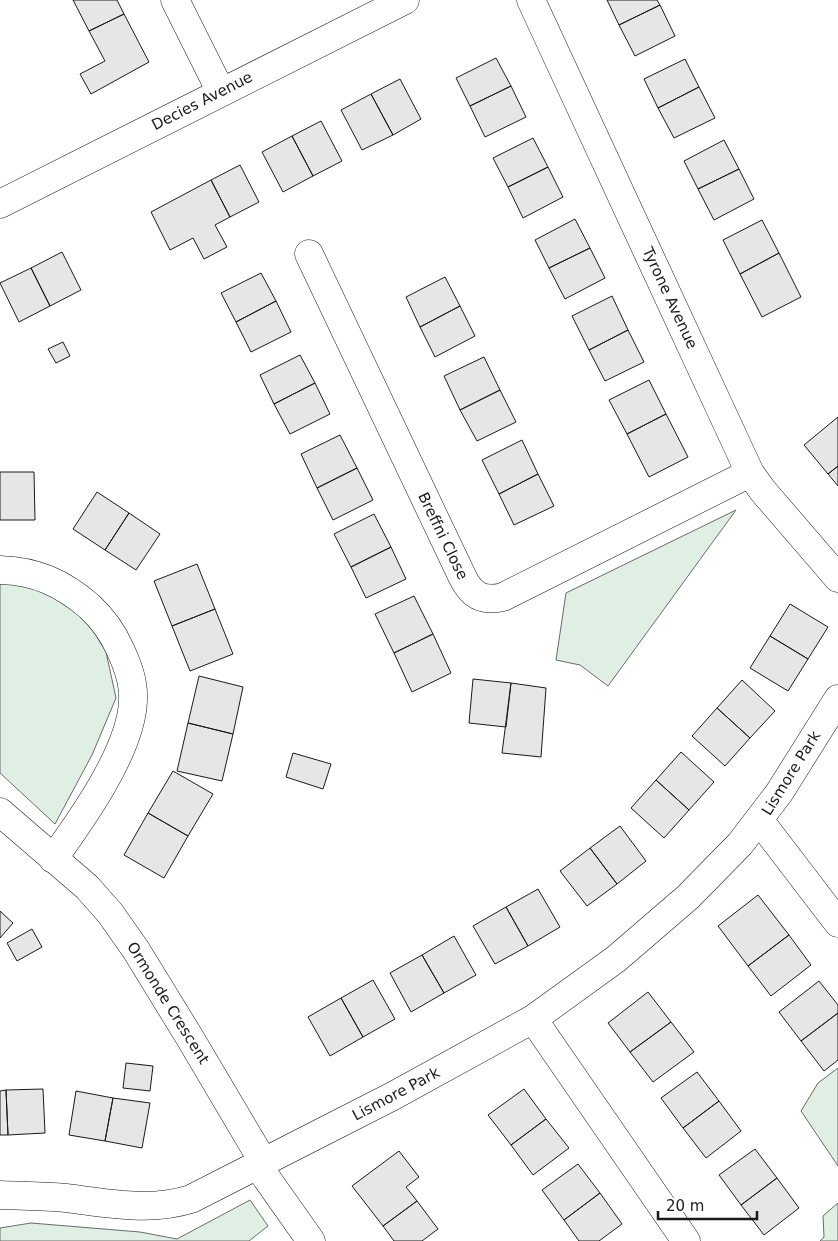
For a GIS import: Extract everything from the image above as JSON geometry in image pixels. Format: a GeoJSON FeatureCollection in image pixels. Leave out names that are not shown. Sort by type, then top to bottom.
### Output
{"type":"FeatureCollection","features":[{"type":"Feature","properties":{"kind":"street"},"geometry":{"type":"LineString","coordinates":[[175,0],[221,92]]}},
{"type":"Feature","properties":{"kind":"street","name":"Decies Avenue"},"geometry":{"type":"LineString","coordinates":[[0,204],[405,0]]}},
{"type":"Feature","properties":{"kind":"street","name":"Tyrone Avenue"},"geometry":{"type":"LineString","coordinates":[[531,0],[750,473],[763,491],[838,578]]}},
{"type":"Feature","properties":{"kind":"street","name":"Breffni Close"},"geometry":{"type":"LineString","coordinates":[[309,254],[462,576],[472,592],[479,597],[493,599],[504,597],[750,473]]}},
{"type":"Feature","properties":{"kind":"street"},"geometry":{"type":"LineString","coordinates":[[0,570],[22,570],[41,576],[60,584],[79,598],[109,628],[128,665],[132,682],[133,701],[130,722],[122,744],[89,805],[53,859]]}},
{"type":"Feature","properties":{"kind":"street","name":"Lismore Park"},"geometry":{"type":"LineString","coordinates":[[0,1195],[62,1198],[145,1207],[161,1206],[192,1199],[261,1165],[533,1019],[572,992],[664,919],[714,872],[760,821],[838,699]]}},
{"type":"Feature","properties":{"kind":"street","name":"Ormonde Crescent"},"geometry":{"type":"LineString","coordinates":[[0,812],[87,887],[122,930],[190,1038],[261,1165]]}},
{"type":"Feature","properties":{"kind":"street","name":"Lismore Park"},"geometry":{"type":"LineString","coordinates":[[760,821],[838,923]]}},
{"type":"Feature","properties":{"kind":"street"},"geometry":{"type":"LineString","coordinates":[[533,1019],[686,1241]]}},
{"type":"Feature","properties":{"kind":"street"},"geometry":{"type":"LineString","coordinates":[[261,1165],[311,1241]]}},
{"type":"Feature","properties":{"kind":"green space"},"geometry":{"type":"Polygon","coordinates":[[[736,510],[608,686],[580,665],[556,660],[566,593],[736,510]]]}},
{"type":"Feature","properties":{"kind":"green space"},"geometry":{"type":"Polygon","coordinates":[[[0,582],[36,583],[83,614],[106,652],[116,698],[92,755],[55,824],[0,773],[0,582]]]}},
{"type":"Feature","properties":{"kind":"green space"},"geometry":{"type":"Polygon","coordinates":[[[838,1068],[838,1166],[801,1111],[818,1083],[838,1068]]]}},
{"type":"Feature","properties":{"kind":"green space"},"geometry":{"type":"Polygon","coordinates":[[[250,1200],[268,1226],[249,1241],[0,1241],[0,1228],[31,1223],[140,1232],[177,1239],[250,1200]]]}},
{"type":"Feature","properties":{"kind":"green space"},"geometry":{"type":"Polygon","coordinates":[[[838,1203],[838,1241],[820,1241],[824,1237],[823,1216],[838,1203]]]}},
{"type":"Feature","properties":{"kind":"building"},"geometry":{"type":"Polygon","coordinates":[[[73,0],[117,0],[124,14],[89,31],[73,0]]]}},
{"type":"Feature","properties":{"kind":"building"},"geometry":{"type":"Polygon","coordinates":[[[607,0],[657,0],[660,5],[619,25],[607,0]]]}},
{"type":"Feature","properties":{"kind":"building"},"geometry":{"type":"Polygon","coordinates":[[[660,5],[675,36],[635,56],[619,25],[660,5]]]}},
{"type":"Feature","properties":{"kind":"building"},"geometry":{"type":"Polygon","coordinates":[[[124,14],[149,62],[91,94],[80,74],[105,61],[89,31],[124,14]]]}},
{"type":"Feature","properties":{"kind":"building"},"geometry":{"type":"Polygon","coordinates":[[[496,58],[511,86],[470,106],[456,78],[496,58]]]}},
{"type":"Feature","properties":{"kind":"building"},"geometry":{"type":"Polygon","coordinates":[[[685,59],[699,87],[658,108],[644,79],[685,59]]]}},
{"type":"Feature","properties":{"kind":"building"},"geometry":{"type":"Polygon","coordinates":[[[400,79],[421,119],[393,135],[371,94],[400,79]]]}},
{"type":"Feature","properties":{"kind":"building"},"geometry":{"type":"Polygon","coordinates":[[[511,86],[526,117],[485,137],[470,106],[511,86]]]}},
{"type":"Feature","properties":{"kind":"building"},"geometry":{"type":"Polygon","coordinates":[[[699,87],[715,118],[674,138],[658,108],[699,87]]]}},
{"type":"Feature","properties":{"kind":"building"},"geometry":{"type":"Polygon","coordinates":[[[371,94],[393,135],[362,150],[341,110],[371,94]]]}},
{"type":"Feature","properties":{"kind":"building"},"geometry":{"type":"Polygon","coordinates":[[[321,121],[342,161],[313,176],[292,136],[321,121]]]}},
{"type":"Feature","properties":{"kind":"building"},"geometry":{"type":"Polygon","coordinates":[[[292,136],[313,176],[283,192],[262,152],[292,136]]]}},
{"type":"Feature","properties":{"kind":"building"},"geometry":{"type":"Polygon","coordinates":[[[533,138],[548,167],[508,187],[493,158],[533,138]]]}},
{"type":"Feature","properties":{"kind":"building"},"geometry":{"type":"Polygon","coordinates":[[[724,140],[739,169],[698,189],[684,161],[724,140]]]}},
{"type":"Feature","properties":{"kind":"building"},"geometry":{"type":"Polygon","coordinates":[[[240,165],[259,202],[230,217],[211,180],[240,165]]]}},
{"type":"Feature","properties":{"kind":"building"},"geometry":{"type":"Polygon","coordinates":[[[548,167],[563,197],[523,218],[508,187],[548,167]]]}},
{"type":"Feature","properties":{"kind":"building"},"geometry":{"type":"Polygon","coordinates":[[[739,169],[754,199],[714,220],[698,189],[739,169]]]}},
{"type":"Feature","properties":{"kind":"building"},"geometry":{"type":"Polygon","coordinates":[[[211,180],[230,217],[215,225],[227,247],[204,259],[193,238],[170,250],[151,212],[211,180]]]}},
{"type":"Feature","properties":{"kind":"building"},"geometry":{"type":"Polygon","coordinates":[[[575,219],[590,248],[549,268],[535,240],[575,219]]]}},
{"type":"Feature","properties":{"kind":"building"},"geometry":{"type":"Polygon","coordinates":[[[762,220],[779,253],[740,274],[723,240],[762,220]]]}},
{"type":"Feature","properties":{"kind":"building"},"geometry":{"type":"Polygon","coordinates":[[[590,248],[605,278],[565,299],[549,268],[590,248]]]}},
{"type":"Feature","properties":{"kind":"building"},"geometry":{"type":"Polygon","coordinates":[[[62,252],[81,290],[50,306],[31,268],[62,252]]]}},
{"type":"Feature","properties":{"kind":"building"},"geometry":{"type":"Polygon","coordinates":[[[779,253],[801,297],[762,317],[740,274],[779,253]]]}},
{"type":"Feature","properties":{"kind":"building"},"geometry":{"type":"Polygon","coordinates":[[[31,268],[50,306],[19,322],[0,283],[31,268]]]}},
{"type":"Feature","properties":{"kind":"building"},"geometry":{"type":"Polygon","coordinates":[[[261,273],[276,301],[236,322],[221,293],[261,273]]]}},
{"type":"Feature","properties":{"kind":"building"},"geometry":{"type":"Polygon","coordinates":[[[445,277],[460,306],[420,327],[406,297],[445,277]]]}},
{"type":"Feature","properties":{"kind":"building"},"geometry":{"type":"Polygon","coordinates":[[[612,296],[628,330],[589,350],[572,316],[612,296]]]}},
{"type":"Feature","properties":{"kind":"building"},"geometry":{"type":"Polygon","coordinates":[[[276,301],[291,332],[251,352],[236,322],[276,301]]]}},
{"type":"Feature","properties":{"kind":"building"},"geometry":{"type":"Polygon","coordinates":[[[460,306],[475,336],[435,357],[420,327],[460,306]]]}},
{"type":"Feature","properties":{"kind":"building"},"geometry":{"type":"Polygon","coordinates":[[[628,330],[644,362],[605,381],[589,350],[628,330]]]}},
{"type":"Feature","properties":{"kind":"building"},"geometry":{"type":"Polygon","coordinates":[[[63,342],[70,356],[56,363],[48,349],[63,342]]]}},
{"type":"Feature","properties":{"kind":"building"},"geometry":{"type":"Polygon","coordinates":[[[300,355],[315,383],[274,404],[260,375],[300,355]]]}},
{"type":"Feature","properties":{"kind":"building"},"geometry":{"type":"Polygon","coordinates":[[[484,357],[500,390],[460,410],[444,376],[484,357]]]}},
{"type":"Feature","properties":{"kind":"building"},"geometry":{"type":"Polygon","coordinates":[[[649,380],[666,414],[627,434],[609,400],[649,380]]]}},
{"type":"Feature","properties":{"kind":"building"},"geometry":{"type":"Polygon","coordinates":[[[315,383],[330,414],[290,434],[274,404],[315,383]]]}},
{"type":"Feature","properties":{"kind":"building"},"geometry":{"type":"Polygon","coordinates":[[[500,390],[516,422],[477,441],[460,410],[500,390]]]}},
{"type":"Feature","properties":{"kind":"building"},"geometry":{"type":"Polygon","coordinates":[[[666,414],[688,457],[649,477],[627,434],[666,414]]]}},
{"type":"Feature","properties":{"kind":"building"},"geometry":{"type":"Polygon","coordinates":[[[838,417],[838,466],[828,474],[804,445],[838,417]]]}},
{"type":"Feature","properties":{"kind":"building"},"geometry":{"type":"Polygon","coordinates":[[[340,435],[357,468],[317,488],[301,454],[340,435]]]}},
{"type":"Feature","properties":{"kind":"building"},"geometry":{"type":"Polygon","coordinates":[[[522,440],[538,474],[499,494],[482,460],[522,440]]]}},
{"type":"Feature","properties":{"kind":"building"},"geometry":{"type":"Polygon","coordinates":[[[838,466],[838,486],[828,474],[838,466]]]}},
{"type":"Feature","properties":{"kind":"building"},"geometry":{"type":"Polygon","coordinates":[[[357,468],[373,500],[333,520],[317,488],[357,468]]]}},
{"type":"Feature","properties":{"kind":"building"},"geometry":{"type":"Polygon","coordinates":[[[0,472],[34,472],[35,520],[0,520],[0,472]]]}},
{"type":"Feature","properties":{"kind":"building"},"geometry":{"type":"Polygon","coordinates":[[[538,474],[554,506],[514,525],[499,494],[538,474]]]}},
{"type":"Feature","properties":{"kind":"building"},"geometry":{"type":"Polygon","coordinates":[[[97,492],[129,513],[105,550],[73,529],[97,492]]]}},
{"type":"Feature","properties":{"kind":"building"},"geometry":{"type":"Polygon","coordinates":[[[129,513],[160,534],[136,570],[105,550],[129,513]]]}},
{"type":"Feature","properties":{"kind":"building"},"geometry":{"type":"Polygon","coordinates":[[[374,514],[391,547],[351,567],[334,534],[374,514]]]}},
{"type":"Feature","properties":{"kind":"building"},"geometry":{"type":"Polygon","coordinates":[[[391,547],[406,579],[366,598],[351,567],[391,547]]]}},
{"type":"Feature","properties":{"kind":"building"},"geometry":{"type":"Polygon","coordinates":[[[197,564],[215,609],[172,626],[154,581],[197,564]]]}},
{"type":"Feature","properties":{"kind":"building"},"geometry":{"type":"Polygon","coordinates":[[[414,596],[433,634],[394,653],[375,614],[414,596]]]}},
{"type":"Feature","properties":{"kind":"building"},"geometry":{"type":"Polygon","coordinates":[[[790,604],[828,627],[808,659],[770,636],[790,604]]]}},
{"type":"Feature","properties":{"kind":"building"},"geometry":{"type":"Polygon","coordinates":[[[215,609],[233,654],[190,671],[172,626],[215,609]]]}},
{"type":"Feature","properties":{"kind":"building"},"geometry":{"type":"Polygon","coordinates":[[[433,634],[451,673],[412,692],[394,653],[433,634]]]}},
{"type":"Feature","properties":{"kind":"building"},"geometry":{"type":"Polygon","coordinates":[[[770,636],[808,659],[788,691],[750,668],[770,636]]]}},
{"type":"Feature","properties":{"kind":"building"},"geometry":{"type":"Polygon","coordinates":[[[199,676],[243,687],[233,734],[188,723],[199,676]]]}},
{"type":"Feature","properties":{"kind":"building"},"geometry":{"type":"Polygon","coordinates":[[[473,679],[511,683],[506,727],[469,723],[473,679]]]}},
{"type":"Feature","properties":{"kind":"building"},"geometry":{"type":"Polygon","coordinates":[[[742,680],[775,711],[750,738],[717,708],[742,680]]]}},
{"type":"Feature","properties":{"kind":"building"},"geometry":{"type":"Polygon","coordinates":[[[511,683],[546,688],[541,757],[502,753],[511,683]]]}},
{"type":"Feature","properties":{"kind":"building"},"geometry":{"type":"Polygon","coordinates":[[[717,708],[750,738],[725,766],[692,736],[717,708]]]}},
{"type":"Feature","properties":{"kind":"building"},"geometry":{"type":"Polygon","coordinates":[[[188,723],[233,734],[222,781],[177,771],[188,723]]]}},
{"type":"Feature","properties":{"kind":"building"},"geometry":{"type":"Polygon","coordinates":[[[681,752],[714,782],[689,810],[656,780],[681,752]]]}},
{"type":"Feature","properties":{"kind":"building"},"geometry":{"type":"Polygon","coordinates":[[[293,753],[331,764],[323,789],[286,777],[293,753]]]}},
{"type":"Feature","properties":{"kind":"building"},"geometry":{"type":"Polygon","coordinates":[[[173,771],[213,794],[188,836],[148,813],[173,771]]]}},
{"type":"Feature","properties":{"kind":"building"},"geometry":{"type":"Polygon","coordinates":[[[656,780],[689,810],[664,838],[631,808],[656,780]]]}},
{"type":"Feature","properties":{"kind":"building"},"geometry":{"type":"Polygon","coordinates":[[[148,813],[188,836],[164,878],[124,855],[148,813]]]}},
{"type":"Feature","properties":{"kind":"building"},"geometry":{"type":"Polygon","coordinates":[[[620,826],[646,861],[617,884],[590,848],[620,826]]]}},
{"type":"Feature","properties":{"kind":"building"},"geometry":{"type":"Polygon","coordinates":[[[590,848],[617,884],[587,906],[560,871],[590,848]]]}},
{"type":"Feature","properties":{"kind":"building"},"geometry":{"type":"Polygon","coordinates":[[[538,889],[560,927],[528,946],[506,907],[538,889]]]}},
{"type":"Feature","properties":{"kind":"building"},"geometry":{"type":"Polygon","coordinates":[[[758,895],[789,935],[748,966],[718,926],[758,895]]]}},
{"type":"Feature","properties":{"kind":"building"},"geometry":{"type":"Polygon","coordinates":[[[506,907],[528,946],[495,964],[473,926],[506,907]]]}},
{"type":"Feature","properties":{"kind":"building"},"geometry":{"type":"Polygon","coordinates":[[[0,911],[13,923],[0,938],[0,911]]]}},
{"type":"Feature","properties":{"kind":"building"},"geometry":{"type":"Polygon","coordinates":[[[32,929],[42,947],[17,961],[7,943],[32,929]]]}},
{"type":"Feature","properties":{"kind":"building"},"geometry":{"type":"Polygon","coordinates":[[[789,935],[811,965],[771,996],[748,966],[789,935]]]}},
{"type":"Feature","properties":{"kind":"building"},"geometry":{"type":"Polygon","coordinates":[[[454,936],[476,975],[444,993],[422,955],[454,936]]]}},
{"type":"Feature","properties":{"kind":"building"},"geometry":{"type":"Polygon","coordinates":[[[422,955],[444,993],[411,1012],[390,973],[422,955]]]}},
{"type":"Feature","properties":{"kind":"building"},"geometry":{"type":"Polygon","coordinates":[[[373,980],[395,1019],[363,1037],[341,998],[373,980]]]}},
{"type":"Feature","properties":{"kind":"building"},"geometry":{"type":"Polygon","coordinates":[[[819,981],[838,1005],[838,1013],[801,1041],[779,1012],[819,981]]]}},
{"type":"Feature","properties":{"kind":"building"},"geometry":{"type":"Polygon","coordinates":[[[648,992],[671,1022],[630,1052],[608,1023],[648,992]]]}},
{"type":"Feature","properties":{"kind":"building"},"geometry":{"type":"Polygon","coordinates":[[[341,998],[363,1037],[330,1056],[308,1017],[341,998]]]}},
{"type":"Feature","properties":{"kind":"building"},"geometry":{"type":"Polygon","coordinates":[[[838,1013],[838,1060],[824,1071],[801,1041],[838,1013]]]}},
{"type":"Feature","properties":{"kind":"building"},"geometry":{"type":"Polygon","coordinates":[[[671,1022],[694,1052],[653,1082],[630,1052],[671,1022]]]}},
{"type":"Feature","properties":{"kind":"building"},"geometry":{"type":"Polygon","coordinates":[[[126,1063],[153,1066],[150,1091],[123,1088],[126,1063]]]}},
{"type":"Feature","properties":{"kind":"building"},"geometry":{"type":"Polygon","coordinates":[[[697,1072],[719,1101],[683,1128],[661,1098],[697,1072]]]}},
{"type":"Feature","properties":{"kind":"building"},"geometry":{"type":"Polygon","coordinates":[[[43,1089],[45,1133],[8,1135],[6,1090],[43,1089]]]}},
{"type":"Feature","properties":{"kind":"building"},"geometry":{"type":"Polygon","coordinates":[[[524,1089],[546,1119],[511,1145],[488,1115],[524,1089]]]}},
{"type":"Feature","properties":{"kind":"building"},"geometry":{"type":"Polygon","coordinates":[[[6,1090],[8,1135],[0,1135],[0,1091],[6,1090]]]}},
{"type":"Feature","properties":{"kind":"building"},"geometry":{"type":"Polygon","coordinates":[[[76,1091],[113,1098],[105,1141],[69,1135],[76,1091]]]}},
{"type":"Feature","properties":{"kind":"building"},"geometry":{"type":"Polygon","coordinates":[[[113,1098],[150,1103],[142,1148],[105,1141],[113,1098]]]}},
{"type":"Feature","properties":{"kind":"building"},"geometry":{"type":"Polygon","coordinates":[[[719,1101],[741,1131],[706,1158],[683,1128],[719,1101]]]}},
{"type":"Feature","properties":{"kind":"building"},"geometry":{"type":"Polygon","coordinates":[[[546,1119],[569,1148],[533,1175],[511,1145],[546,1119]]]}},
{"type":"Feature","properties":{"kind":"building"},"geometry":{"type":"Polygon","coordinates":[[[755,1149],[777,1178],[741,1205],[719,1175],[755,1149]]]}},
{"type":"Feature","properties":{"kind":"building"},"geometry":{"type":"Polygon","coordinates":[[[399,1151],[419,1177],[406,1187],[417,1201],[383,1226],[352,1186],[399,1151]]]}},
{"type":"Feature","properties":{"kind":"building"},"geometry":{"type":"Polygon","coordinates":[[[578,1164],[600,1193],[564,1220],[542,1190],[578,1164]]]}},
{"type":"Feature","properties":{"kind":"building"},"geometry":{"type":"Polygon","coordinates":[[[777,1178],[799,1208],[764,1235],[741,1205],[777,1178]]]}},
{"type":"Feature","properties":{"kind":"building"},"geometry":{"type":"Polygon","coordinates":[[[600,1193],[622,1224],[599,1241],[579,1241],[564,1220],[600,1193]]]}},
{"type":"Feature","properties":{"kind":"building"},"geometry":{"type":"Polygon","coordinates":[[[417,1201],[438,1229],[422,1241],[394,1241],[383,1226],[417,1201]]]}}]}
